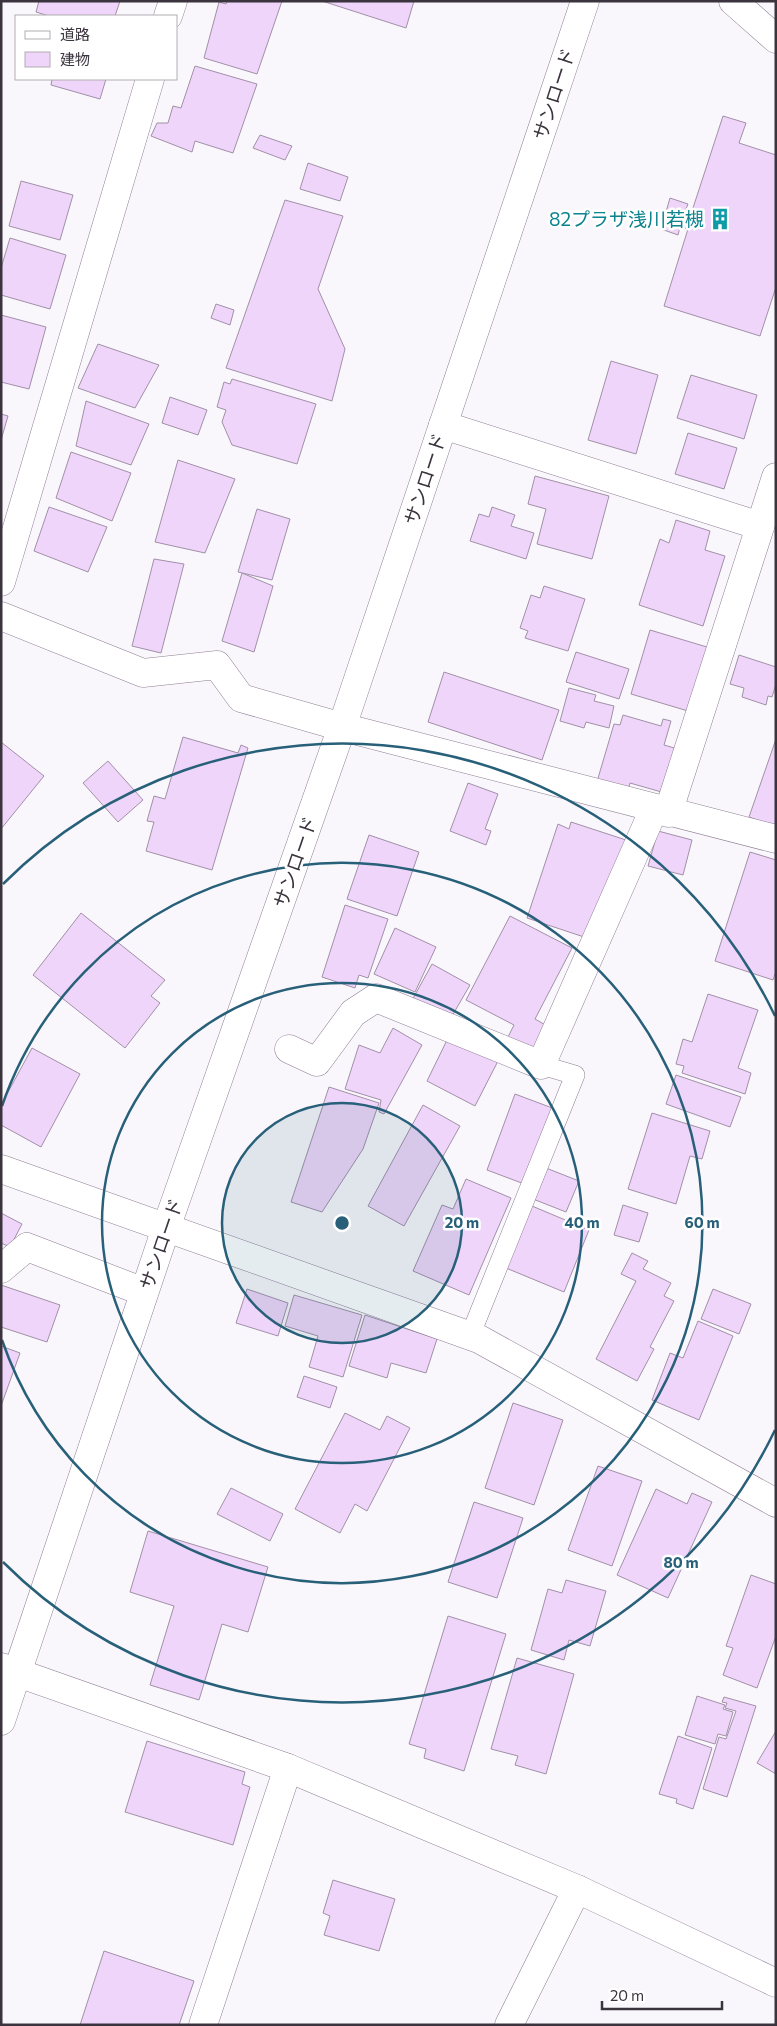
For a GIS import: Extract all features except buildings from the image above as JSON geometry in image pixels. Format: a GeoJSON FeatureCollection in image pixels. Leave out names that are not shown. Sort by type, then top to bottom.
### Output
{"type":"FeatureCollection","features":[{"type":"Feature","properties":{"kind":"street"},"geometry":{"type":"LineString","coordinates":[[168,15],[173,1]]}},
{"type":"Feature","properties":{"kind":"street","name":"サンロード"},"geometry":{"type":"LineString","coordinates":[[1,1721],[9,1670],[342,727],[585,1]]}},
{"type":"Feature","properties":{"kind":"street"},"geometry":{"type":"LineString","coordinates":[[733,1],[776,39]]}},
{"type":"Feature","properties":{"kind":"street"},"geometry":{"type":"LineString","coordinates":[[1,582],[150,80]]}},
{"type":"Feature","properties":{"kind":"street"},"geometry":{"type":"LineString","coordinates":[[443,425],[760,526]]}},
{"type":"Feature","properties":{"kind":"street"},"geometry":{"type":"LineString","coordinates":[[289,1049],[317,1062],[353,1013],[376,998],[542,1065],[661,811],[776,477]]}},
{"type":"Feature","properties":{"kind":"street"},"geometry":{"type":"LineString","coordinates":[[1,616],[143,673],[217,665],[241,698],[342,727],[661,811],[776,839]]}},
{"type":"Feature","properties":{"kind":"street"},"geometry":{"type":"LineString","coordinates":[[1,1170],[470,1336],[776,1503]]}},
{"type":"Feature","properties":{"kind":"street"},"geometry":{"type":"LineString","coordinates":[[1,1269],[27,1247],[144,1292]]}},
{"type":"Feature","properties":{"kind":"street"},"geometry":{"type":"LineString","coordinates":[[9,1670],[288,1768],[577,1889],[776,1983]]}},
{"type":"Feature","properties":{"kind":"street"},"geometry":{"type":"LineString","coordinates":[[203,2025],[288,1768]]}},
{"type":"Feature","properties":{"kind":"street"},"geometry":{"type":"LineString","coordinates":[[508,2025],[577,1889]]}},
{"type":"Feature","properties":{"kind":"lane"},"geometry":{"type":"LineString","coordinates":[[470,1336],[575,1075],[542,1065]]}},
{"type":"Feature","properties":{"kind":"place","name":"82プラザ浅川若槻"},"geometry":{"type":"Point","coordinates":[720,219]}}]}
